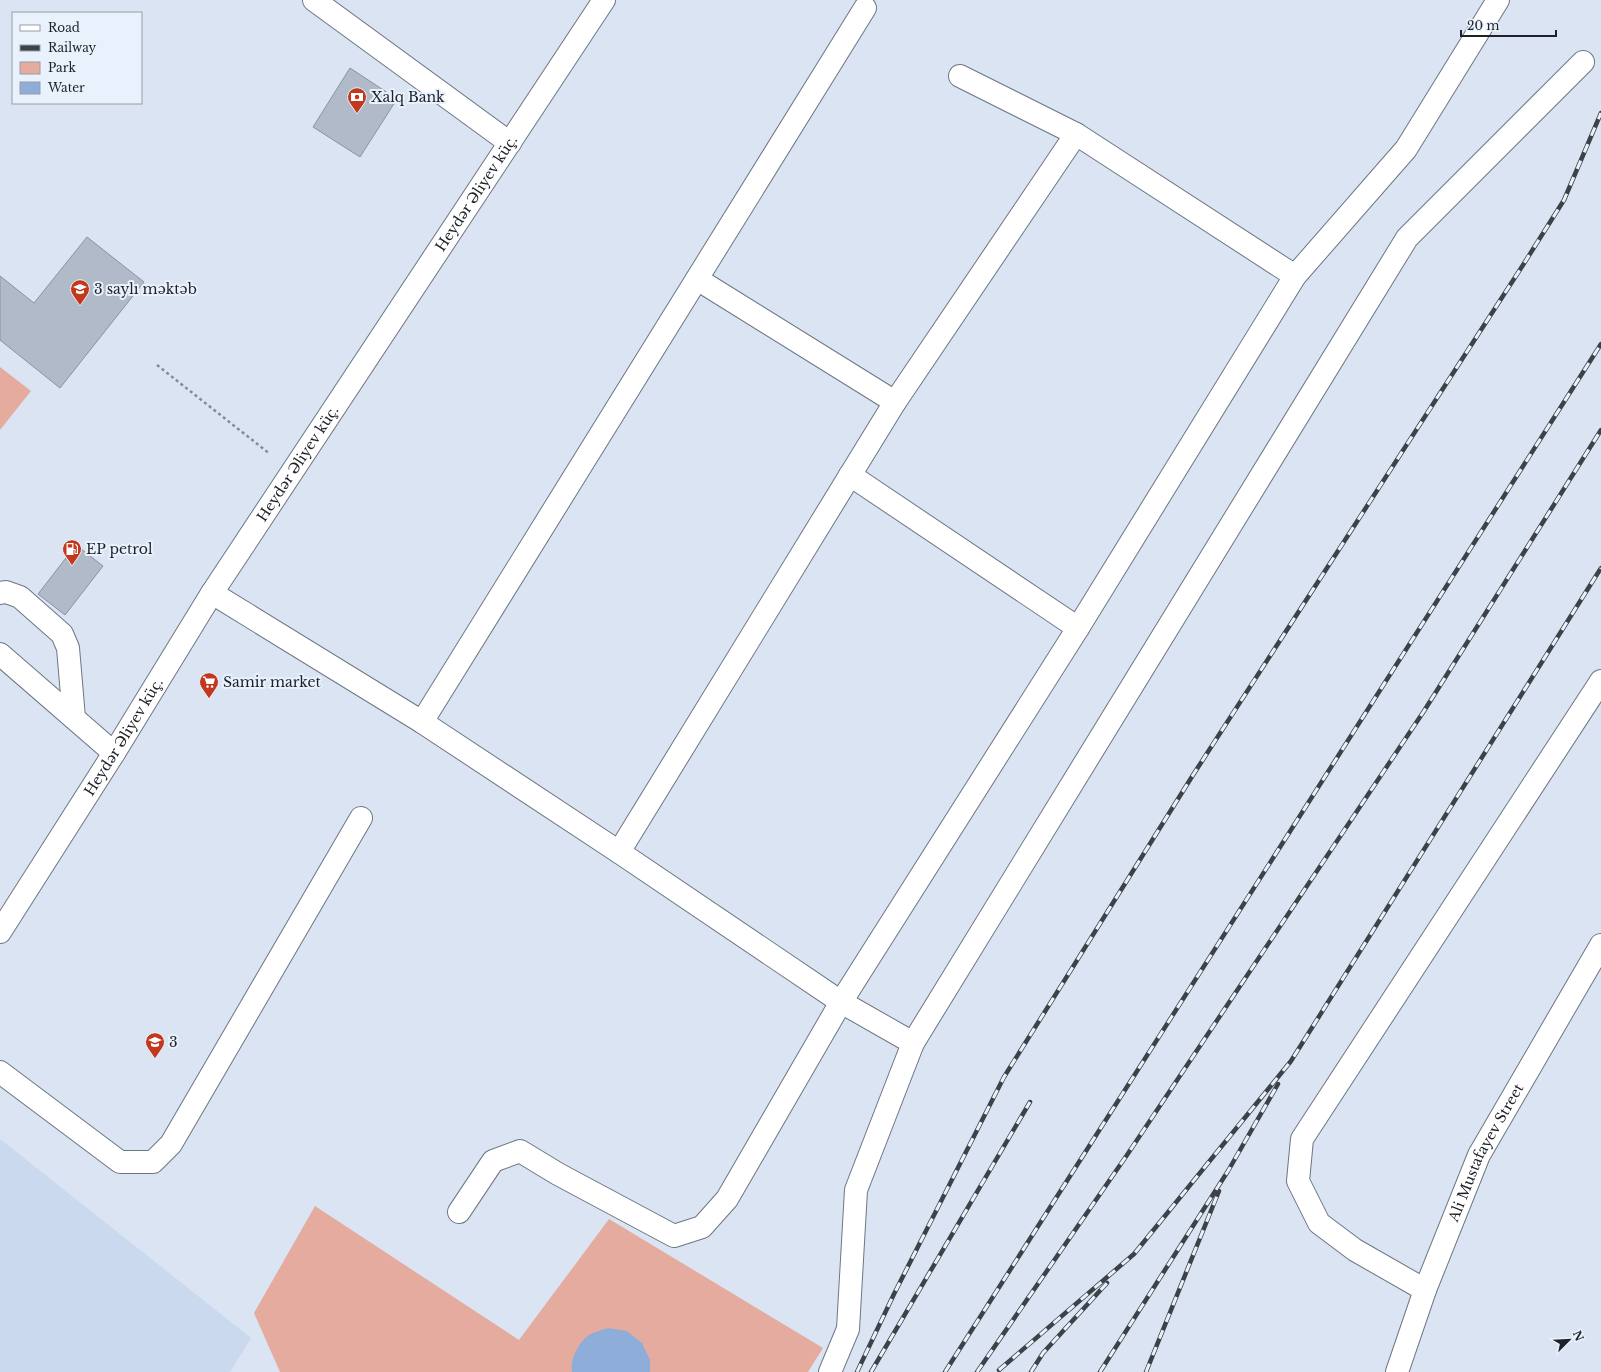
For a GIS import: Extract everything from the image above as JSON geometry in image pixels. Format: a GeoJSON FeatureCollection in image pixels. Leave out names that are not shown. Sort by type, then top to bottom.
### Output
{"type":"FeatureCollection","features":[{"type":"Feature","properties":{"kind":"street"},"geometry":{"type":"LineString","coordinates":[[314,0],[510,143]]}},
{"type":"Feature","properties":{"kind":"street","name":"Heydər Əliyev küç."},"geometry":{"type":"LineString","coordinates":[[0,932],[114,753],[212,592],[604,0]]}},
{"type":"Feature","properties":{"kind":"street"},"geometry":{"type":"LineString","coordinates":[[459,1212],[493,1161],[520,1151],[558,1174],[674,1236],[702,1227],[727,1199],[841,1002],[1078,628],[1295,276],[1406,149],[1498,0]]}},
{"type":"Feature","properties":{"kind":"street"},"geometry":{"type":"LineString","coordinates":[[422,722],[865,8]]}},
{"type":"Feature","properties":{"kind":"street"},"geometry":{"type":"LineString","coordinates":[[830,1372],[848,1329],[856,1190],[913,1043],[1407,238],[1583,62]]}},
{"type":"Feature","properties":{"kind":"street"},"geometry":{"type":"LineString","coordinates":[[960,76],[1076,134],[1295,276]]}},
{"type":"Feature","properties":{"kind":"street"},"geometry":{"type":"LineString","coordinates":[[618,852],[895,402],[1076,134]]}},
{"type":"Feature","properties":{"kind":"street"},"geometry":{"type":"LineString","coordinates":[[697,279],[895,402]]}},
{"type":"Feature","properties":{"kind":"street"},"geometry":{"type":"LineString","coordinates":[[850,475],[1078,628]]}},
{"type":"Feature","properties":{"kind":"street"},"geometry":{"type":"LineString","coordinates":[[0,593],[6,592],[20,597],[62,634],[68,648],[74,718]]}},
{"type":"Feature","properties":{"kind":"street"},"geometry":{"type":"LineString","coordinates":[[212,592],[422,722],[841,1002],[913,1043]]}},
{"type":"Feature","properties":{"kind":"street"},"geometry":{"type":"LineString","coordinates":[[0,654],[114,753]]}},
{"type":"Feature","properties":{"kind":"street"},"geometry":{"type":"LineString","coordinates":[[1425,1290],[1355,1250],[1319,1223],[1298,1181],[1302,1139],[1601,681]]}},
{"type":"Feature","properties":{"kind":"street"},"geometry":{"type":"LineString","coordinates":[[0,1072],[120,1162],[153,1162],[171,1144],[361,818]]}},
{"type":"Feature","properties":{"kind":"street","name":"Ali Mustafayev Street"},"geometry":{"type":"LineString","coordinates":[[1397,1372],[1425,1290],[1479,1155],[1601,945]]}},
{"type":"Feature","properties":{"kind":"path"},"geometry":{"type":"LineString","coordinates":[[157,365],[292,472]]}},
{"type":"Feature","properties":{"kind":"shaded area"},"geometry":{"type":"Polygon","coordinates":[[[0,1139],[251,1338],[230,1372],[0,1372],[0,1139]]]}},
{"type":"Feature","properties":{"kind":"green space"},"geometry":{"type":"Polygon","coordinates":[[[0,367],[31,391],[0,430],[0,367]]]}},
{"type":"Feature","properties":{"kind":"green space"},"geometry":{"type":"Polygon","coordinates":[[[315,1206],[519,1340],[609,1219],[823,1348],[808,1372],[280,1372],[254,1313],[315,1206]]]}},
{"type":"Feature","properties":{"kind":"water"},"geometry":{"type":"Polygon","coordinates":[[[608,1328],[627,1331],[642,1343],[650,1360],[650,1372],[572,1372],[572,1362],[581,1342],[589,1335],[608,1328]]]}},
{"type":"Feature","properties":{"kind":"building"},"geometry":{"type":"Polygon","coordinates":[[[350,68],[397,99],[360,157],[313,127],[350,68]]]}},
{"type":"Feature","properties":{"kind":"building"},"geometry":{"type":"Polygon","coordinates":[[[87,237],[144,282],[60,388],[0,340],[0,276],[34,303],[87,237]]]}},
{"type":"Feature","properties":{"kind":"building"},"geometry":{"type":"Polygon","coordinates":[[[76,545],[103,566],[65,615],[38,594],[76,545]]]}},
{"type":"Feature","properties":{"kind":"railway"},"geometry":{"type":"LineString","coordinates":[[857,1372],[894,1294],[1004,1077],[1193,775],[1564,200],[1601,113]]}},
{"type":"Feature","properties":{"kind":"railway"},"geometry":{"type":"LineString","coordinates":[[945,1372],[1601,344]]}},
{"type":"Feature","properties":{"kind":"railway"},"geometry":{"type":"LineString","coordinates":[[977,1372],[1127,1155],[1424,711],[1601,430]]}},
{"type":"Feature","properties":{"kind":"railway"},"geometry":{"type":"LineString","coordinates":[[999,1370],[1134,1254],[1291,1061],[1601,568]]}},
{"type":"Feature","properties":{"kind":"railway"},"geometry":{"type":"LineString","coordinates":[[1100,1372],[1228,1171],[1278,1084]]}},
{"type":"Feature","properties":{"kind":"railway"},"geometry":{"type":"LineString","coordinates":[[871,1372],[1030,1102]]}},
{"type":"Feature","properties":{"kind":"railway"},"geometry":{"type":"LineString","coordinates":[[1146,1372],[1219,1191]]}},
{"type":"Feature","properties":{"kind":"railway"},"geometry":{"type":"LineString","coordinates":[[1031,1372],[1043,1353],[1107,1283]]}},
{"type":"Feature","properties":{"kind":"place","name":"Xalq Bank"},"geometry":{"type":"Point","coordinates":[357,114]}},
{"type":"Feature","properties":{"kind":"place","name":"3 saylı məktəb"},"geometry":{"type":"Point","coordinates":[80,306]}},
{"type":"Feature","properties":{"kind":"place","name":"EP petrol"},"geometry":{"type":"Point","coordinates":[72,566]}},
{"type":"Feature","properties":{"kind":"place","name":"Samir market"},"geometry":{"type":"Point","coordinates":[209,699]}},
{"type":"Feature","properties":{"kind":"place","name":"3"},"geometry":{"type":"Point","coordinates":[155,1059]}}]}
